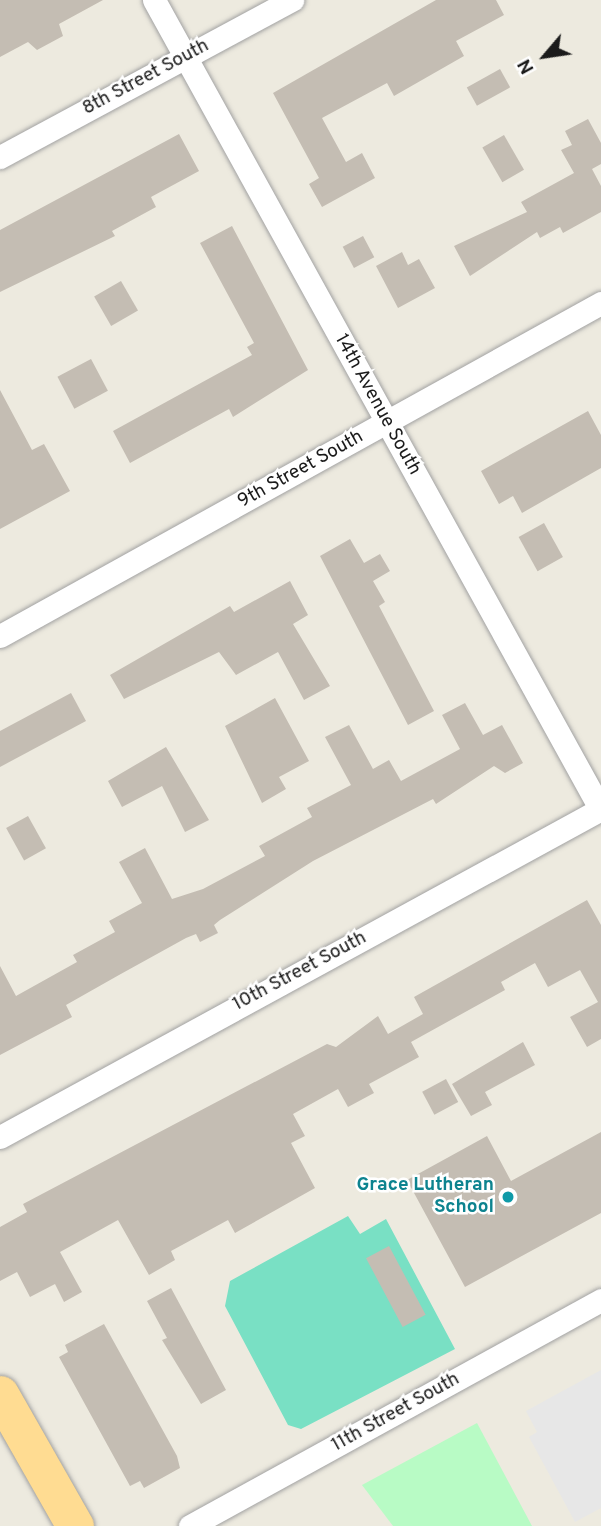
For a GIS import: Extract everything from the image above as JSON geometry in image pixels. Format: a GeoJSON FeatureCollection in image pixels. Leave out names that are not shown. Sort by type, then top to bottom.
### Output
{"type":"FeatureCollection","features":[{"type":"Feature","properties":{"kind":"main road"},"geometry":{"type":"LineString","coordinates":[[0,1394],[75,1526]]}},
{"type":"Feature","properties":{"kind":"street","name":"14th Avenue South"},"geometry":{"type":"LineString","coordinates":[[155,0],[601,809]]}},
{"type":"Feature","properties":{"kind":"street","name":"8th Street South"},"geometry":{"type":"LineString","coordinates":[[0,157],[292,0]]}},
{"type":"Feature","properties":{"kind":"street","name":"9th Street South"},"geometry":{"type":"LineString","coordinates":[[0,636],[601,303]]}},
{"type":"Feature","properties":{"kind":"street","name":"10th Street South"},"geometry":{"type":"LineString","coordinates":[[0,1138],[601,809]]}},
{"type":"Feature","properties":{"kind":"street","name":"11th Street South"},"geometry":{"type":"LineString","coordinates":[[190,1526],[601,1300]]}},
{"type":"Feature","properties":{"kind":"green space"},"geometry":{"type":"Polygon","coordinates":[[[348,1216],[360,1234],[386,1219],[455,1349],[301,1429],[288,1425],[225,1306],[230,1281],[348,1216]]]}},
{"type":"Feature","properties":{"kind":"green space"},"geometry":{"type":"Polygon","coordinates":[[[477,1423],[532,1526],[393,1526],[362,1485],[477,1423]]]}},
{"type":"Feature","properties":{"kind":"shaded area"},"geometry":{"type":"Polygon","coordinates":[[[601,1370],[601,1508],[575,1522],[529,1437],[537,1432],[526,1411],[601,1370]]]}},
{"type":"Feature","properties":{"kind":"building"},"geometry":{"type":"Polygon","coordinates":[[[0,0],[103,0],[59,24],[63,36],[37,50],[28,42],[0,57],[0,0]]]}},
{"type":"Feature","properties":{"kind":"building"},"geometry":{"type":"Polygon","coordinates":[[[436,0],[496,0],[504,15],[456,41],[464,56],[394,96],[387,83],[322,118],[346,162],[362,153],[375,178],[322,207],[309,184],[319,178],[273,93],[436,0]]]}},
{"type":"Feature","properties":{"kind":"building"},"geometry":{"type":"Polygon","coordinates":[[[500,69],[510,87],[477,106],[467,87],[500,69]]]}},
{"type":"Feature","properties":{"kind":"building"},"geometry":{"type":"Polygon","coordinates":[[[588,119],[601,143],[601,164],[592,169],[601,186],[601,212],[563,233],[560,227],[540,238],[537,232],[470,276],[454,246],[527,212],[521,202],[574,173],[561,150],[572,145],[565,131],[588,119]]]}},
{"type":"Feature","properties":{"kind":"building"},"geometry":{"type":"Polygon","coordinates":[[[179,134],[199,171],[151,197],[156,207],[112,231],[115,236],[0,292],[0,230],[179,134]]]}},
{"type":"Feature","properties":{"kind":"building"},"geometry":{"type":"Polygon","coordinates":[[[504,135],[524,170],[502,182],[482,148],[504,135]]]}},
{"type":"Feature","properties":{"kind":"building"},"geometry":{"type":"Polygon","coordinates":[[[232,226],[308,370],[233,417],[229,409],[130,463],[113,431],[252,355],[247,347],[254,343],[200,243],[232,226]]]}},
{"type":"Feature","properties":{"kind":"building"},"geometry":{"type":"Polygon","coordinates":[[[363,236],[374,257],[354,268],[343,247],[363,236]]]}},
{"type":"Feature","properties":{"kind":"building"},"geometry":{"type":"Polygon","coordinates":[[[402,252],[408,265],[419,259],[435,288],[398,308],[376,266],[402,252]]]}},
{"type":"Feature","properties":{"kind":"building"},"geometry":{"type":"Polygon","coordinates":[[[121,281],[138,310],[111,326],[94,296],[121,281]]]}},
{"type":"Feature","properties":{"kind":"building"},"geometry":{"type":"Polygon","coordinates":[[[91,359],[108,391],[74,409],[57,377],[91,359]]]}},
{"type":"Feature","properties":{"kind":"building"},"geometry":{"type":"Polygon","coordinates":[[[0,390],[32,450],[44,444],[70,491],[0,529],[0,390]]]}},
{"type":"Feature","properties":{"kind":"building"},"geometry":{"type":"Polygon","coordinates":[[[588,411],[601,435],[601,468],[522,513],[513,496],[499,504],[481,471],[588,411]]]}},
{"type":"Feature","properties":{"kind":"building"},"geometry":{"type":"Polygon","coordinates":[[[544,523],[563,557],[538,571],[519,537],[544,523]]]}},
{"type":"Feature","properties":{"kind":"building"},"geometry":{"type":"Polygon","coordinates":[[[350,539],[364,563],[380,554],[390,571],[373,581],[385,602],[379,606],[434,711],[408,725],[320,556],[350,539]]]}},
{"type":"Feature","properties":{"kind":"building"},"geometry":{"type":"Polygon","coordinates":[[[290,581],[308,615],[293,624],[330,686],[304,700],[278,652],[236,675],[219,652],[124,699],[110,675],[230,606],[234,612],[290,581]]]}},
{"type":"Feature","properties":{"kind":"building"},"geometry":{"type":"Polygon","coordinates":[[[71,693],[86,721],[0,767],[0,731],[71,693]]]}},
{"type":"Feature","properties":{"kind":"building"},"geometry":{"type":"Polygon","coordinates":[[[275,698],[309,761],[279,777],[286,789],[262,803],[225,726],[275,698]]]}},
{"type":"Feature","properties":{"kind":"building"},"geometry":{"type":"Polygon","coordinates":[[[465,703],[483,735],[502,725],[523,763],[505,773],[494,766],[436,804],[433,799],[313,861],[220,920],[214,925],[218,933],[200,942],[196,934],[186,938],[119,975],[66,1005],[72,1017],[0,1055],[0,966],[16,996],[77,962],[73,955],[115,932],[109,921],[142,903],[119,862],[145,848],[172,899],[203,889],[265,856],[259,846],[312,817],[307,808],[351,785],[325,737],[349,725],[373,769],[389,760],[401,781],[460,749],[442,715],[465,703]]]}},
{"type":"Feature","properties":{"kind":"building"},"geometry":{"type":"Polygon","coordinates":[[[166,747],[209,820],[185,832],[162,786],[122,807],[108,781],[166,747]]]}},
{"type":"Feature","properties":{"kind":"building"},"geometry":{"type":"Polygon","coordinates":[[[28,816],[46,848],[24,860],[6,828],[28,816]]]}},
{"type":"Feature","properties":{"kind":"building"},"geometry":{"type":"Polygon","coordinates":[[[587,900],[601,925],[601,1039],[587,1047],[570,1017],[598,1002],[580,970],[548,987],[535,963],[501,982],[505,990],[411,1042],[419,1057],[369,1084],[374,1093],[348,1107],[338,1089],[293,1114],[305,1136],[291,1143],[315,1188],[235,1233],[228,1220],[171,1251],[175,1260],[149,1275],[118,1220],[60,1252],[82,1292],[64,1302],[55,1284],[30,1297],[17,1272],[0,1281],[0,1227],[27,1212],[23,1204],[327,1044],[336,1047],[378,1016],[388,1034],[423,1014],[414,997],[587,900]]]}},
{"type":"Feature","properties":{"kind":"building"},"geometry":{"type":"Polygon","coordinates":[[[523,1042],[535,1065],[485,1092],[492,1105],[471,1116],[452,1084],[523,1042]]]}},
{"type":"Feature","properties":{"kind":"building"},"geometry":{"type":"Polygon","coordinates":[[[446,1079],[458,1102],[434,1115],[422,1092],[446,1079]]]}},
{"type":"Feature","properties":{"kind":"building","name":"Grace Lutheran School"},"geometry":{"type":"Polygon","coordinates":[[[601,1132],[601,1213],[465,1287],[407,1180],[487,1136],[511,1181],[601,1132]]]}},
{"type":"Feature","properties":{"kind":"building"},"geometry":{"type":"Polygon","coordinates":[[[389,1246],[426,1315],[403,1327],[366,1258],[389,1246]]]}},
{"type":"Feature","properties":{"kind":"building"},"geometry":{"type":"Polygon","coordinates":[[[171,1288],[226,1390],[201,1404],[162,1340],[167,1338],[147,1301],[171,1288]]]}},
{"type":"Feature","properties":{"kind":"building"},"geometry":{"type":"Polygon","coordinates":[[[104,1324],[177,1456],[180,1468],[144,1488],[140,1481],[130,1486],[59,1357],[68,1352],[65,1345],[104,1324]]]}},
{"type":"Feature","properties":{"kind":"place","name":"Grace Lutheran School"},"geometry":{"type":"Point","coordinates":[508,1197]}}]}
